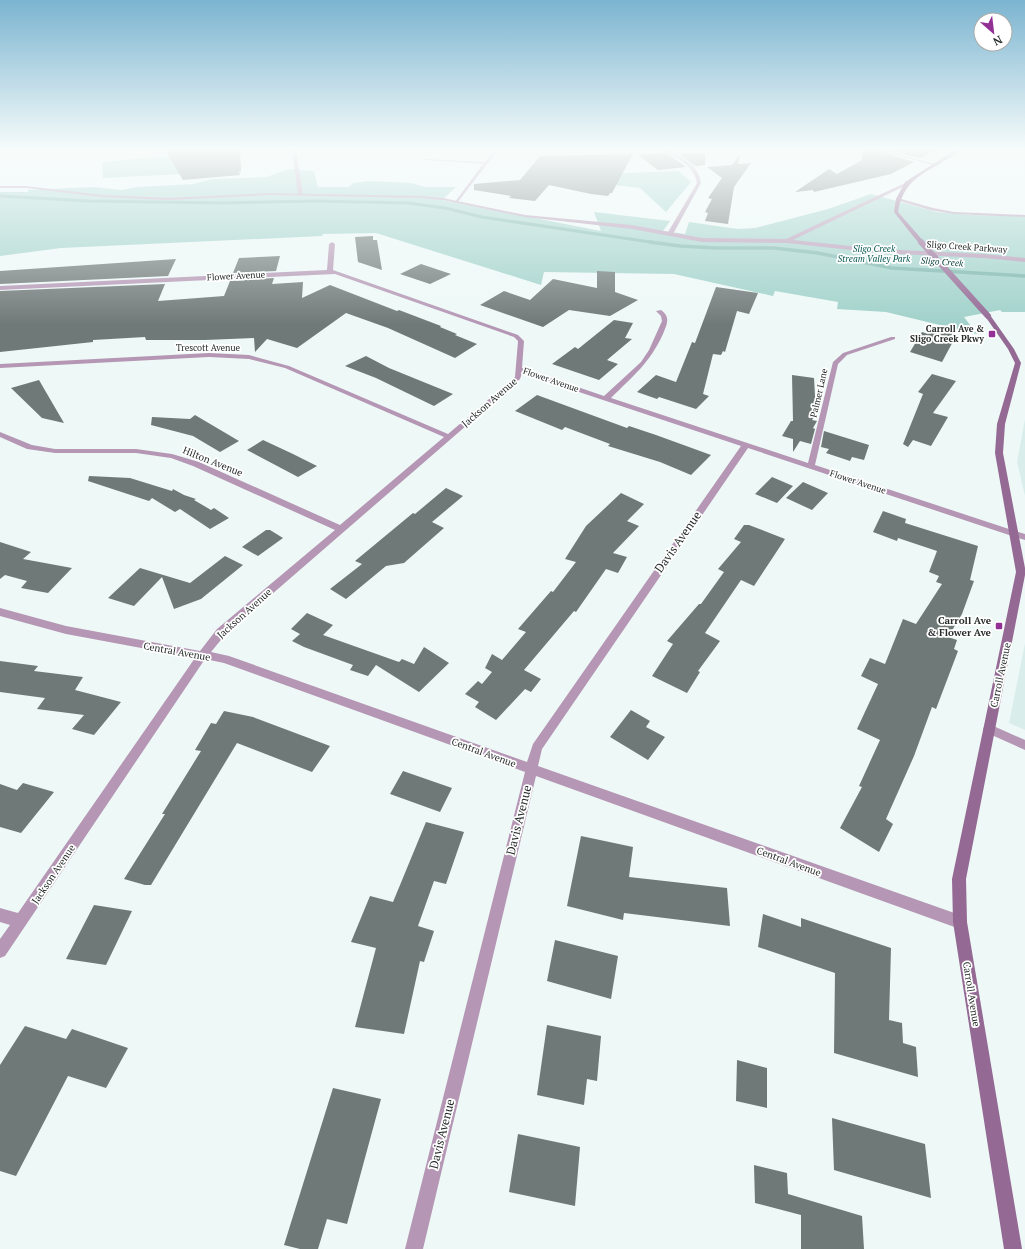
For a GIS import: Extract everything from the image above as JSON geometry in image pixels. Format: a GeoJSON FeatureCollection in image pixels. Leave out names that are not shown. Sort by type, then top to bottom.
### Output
{"type":"FeatureCollection","features":[{"type":"Feature","properties":{"kind":"main road","name":"Carroll Avenue"},"geometry":{"type":"LineString","coordinates":[[897,208],[896,212],[988,316],[1011,349],[1018,363],[1001,424],[999,453],[1023,572],[989,729],[959,879],[960,922],[1013,1249]]}},
{"type":"Feature","properties":{"kind":"street","name":"Sligo Creek Parkway"},"geometry":{"type":"LineString","coordinates":[[488,208],[525,216],[632,227],[702,240],[787,241],[872,250],[1025,260]]}},
{"type":"Feature","properties":{"kind":"street"},"geometry":{"type":"LineString","coordinates":[[670,234],[685,208]]}},
{"type":"Feature","properties":{"kind":"street"},"geometry":{"type":"LineString","coordinates":[[787,241],[855,208]]}},
{"type":"Feature","properties":{"kind":"street"},"geometry":{"type":"LineString","coordinates":[[930,208],[954,213],[1025,216]]}},
{"type":"Feature","properties":{"kind":"street"},"geometry":{"type":"LineString","coordinates":[[330,272],[332,244]]}},
{"type":"Feature","properties":{"kind":"street","name":"Flower Avenue"},"geometry":{"type":"LineString","coordinates":[[0,288],[336,272],[516,336],[521,341],[520,370],[1025,537]]}},
{"type":"Feature","properties":{"kind":"street"},"geometry":{"type":"LineString","coordinates":[[606,398],[643,363],[652,350],[665,321],[664,315],[659,311]]}},
{"type":"Feature","properties":{"kind":"street","name":"Palmer Lane"},"geometry":{"type":"LineString","coordinates":[[811,467],[835,363],[845,354],[893,338]]}},
{"type":"Feature","properties":{"kind":"street","name":"Trescott Avenue"},"geometry":{"type":"LineString","coordinates":[[0,366],[209,355],[248,357],[287,367],[449,438]]}},
{"type":"Feature","properties":{"kind":"street","name":"Jackson Avenue"},"geometry":{"type":"LineString","coordinates":[[0,951],[202,656],[221,632],[518,378],[520,370]]}},
{"type":"Feature","properties":{"kind":"street","name":"Hilton Avenue"},"geometry":{"type":"LineString","coordinates":[[0,434],[30,447],[55,451],[136,451],[172,456],[196,464],[341,529]]}},
{"type":"Feature","properties":{"kind":"street","name":"Davis Avenue"},"geometry":{"type":"LineString","coordinates":[[414,1249],[537,747],[746,445]]}},
{"type":"Feature","properties":{"kind":"street","name":"Central Avenue"},"geometry":{"type":"LineString","coordinates":[[0,612],[66,630],[202,656],[226,659],[532,770],[960,922]]}},
{"type":"Feature","properties":{"kind":"street"},"geometry":{"type":"LineString","coordinates":[[989,729],[1025,746]]}},
{"type":"Feature","properties":{"kind":"street"},"geometry":{"type":"LineString","coordinates":[[0,915],[20,922]]}},
{"type":"Feature","properties":{"kind":"shaded area"},"geometry":{"type":"Polygon","coordinates":[[[1025,419],[1025,496],[1017,462],[1025,419]]]}},
{"type":"Feature","properties":{"kind":"shaded area"},"geometry":{"type":"Polygon","coordinates":[[[1025,643],[1025,730],[1009,723],[1025,643]]]}},
{"type":"Feature","properties":{"kind":"green space","name":"Sligo Creek Stream Valley Park"},"geometry":{"type":"Polygon","coordinates":[[[0,208],[485,208],[601,231],[594,212],[670,221],[663,231],[685,234],[689,222],[738,229],[755,228],[830,208],[923,208],[937,212],[970,215],[1025,216],[1025,312],[1002,312],[1000,310],[964,317],[977,334],[886,312],[837,309],[838,302],[775,291],[773,296],[674,274],[544,272],[541,285],[376,233],[323,234],[322,236],[61,248],[0,256],[0,208]]]}},
{"type":"Feature","properties":{"kind":"green space"},"geometry":{"type":"Polygon","coordinates":[[[662,208],[669,208],[666,212],[662,208]]]}},
{"type":"Feature","properties":{"kind":"building"},"geometry":{"type":"Polygon","coordinates":[[[707,208],[731,208],[728,224],[705,221],[708,213],[705,212],[707,208]]]}},
{"type":"Feature","properties":{"kind":"building"},"geometry":{"type":"Polygon","coordinates":[[[373,236],[373,240],[377,240],[382,270],[358,262],[355,237],[373,236]]]}},
{"type":"Feature","properties":{"kind":"building"},"geometry":{"type":"Polygon","coordinates":[[[280,256],[276,271],[233,273],[239,258],[280,256]]]}},
{"type":"Feature","properties":{"kind":"building"},"geometry":{"type":"Polygon","coordinates":[[[176,259],[168,276],[0,284],[0,271],[176,259]]]}},
{"type":"Feature","properties":{"kind":"building"},"geometry":{"type":"Polygon","coordinates":[[[421,264],[451,274],[430,284],[400,274],[421,264]]]}},
{"type":"Feature","properties":{"kind":"building"},"geometry":{"type":"Polygon","coordinates":[[[597,271],[615,272],[615,292],[638,300],[610,316],[569,310],[543,327],[480,305],[504,291],[530,300],[553,279],[597,288],[597,271]]]}},
{"type":"Feature","properties":{"kind":"building"},"geometry":{"type":"Polygon","coordinates":[[[274,278],[272,284],[303,282],[302,298],[330,285],[441,326],[440,327],[457,334],[455,335],[477,344],[455,358],[388,328],[346,313],[297,348],[267,339],[255,352],[254,338],[146,340],[145,337],[93,340],[93,342],[0,352],[0,291],[165,284],[158,301],[224,296],[230,281],[274,278]]]}},
{"type":"Feature","properties":{"kind":"building"},"geometry":{"type":"Polygon","coordinates":[[[716,287],[758,293],[749,314],[737,311],[725,352],[723,351],[721,355],[713,354],[703,394],[709,396],[696,409],[659,397],[657,399],[637,392],[656,375],[676,382],[692,342],[695,343],[716,287]]]}},
{"type":"Feature","properties":{"kind":"building"},"geometry":{"type":"Polygon","coordinates":[[[614,320],[633,323],[625,338],[632,339],[607,360],[618,364],[599,380],[552,364],[575,347],[578,349],[614,320]]]}},
{"type":"Feature","properties":{"kind":"building"},"geometry":{"type":"Polygon","coordinates":[[[932,327],[957,334],[942,362],[910,352],[922,332],[928,334],[932,327]]]}},
{"type":"Feature","properties":{"kind":"building"},"geometry":{"type":"Polygon","coordinates":[[[366,356],[389,368],[453,394],[434,406],[376,378],[345,366],[366,356]]]}},
{"type":"Feature","properties":{"kind":"building"},"geometry":{"type":"Polygon","coordinates":[[[932,374],[956,381],[933,413],[948,417],[931,446],[913,440],[908,447],[903,444],[923,394],[918,392],[932,374]]]}},
{"type":"Feature","properties":{"kind":"building"},"geometry":{"type":"Polygon","coordinates":[[[792,375],[814,378],[816,414],[812,420],[817,421],[813,428],[815,429],[811,444],[800,441],[793,452],[793,439],[782,436],[791,421],[793,421],[792,375]]]}},
{"type":"Feature","properties":{"kind":"building"},"geometry":{"type":"Polygon","coordinates":[[[39,380],[64,423],[42,418],[11,388],[39,380]]]}},
{"type":"Feature","properties":{"kind":"building"},"geometry":{"type":"Polygon","coordinates":[[[537,395],[627,428],[629,426],[711,455],[691,475],[660,462],[608,446],[610,444],[565,427],[562,430],[515,411],[537,395]]]}},
{"type":"Feature","properties":{"kind":"building"},"geometry":{"type":"Polygon","coordinates":[[[195,415],[239,441],[220,452],[193,436],[151,425],[152,417],[190,419],[195,415]]]}},
{"type":"Feature","properties":{"kind":"building"},"geometry":{"type":"Polygon","coordinates":[[[824,431],[869,445],[864,460],[852,457],[850,461],[826,453],[829,449],[821,447],[824,431]]]}},
{"type":"Feature","properties":{"kind":"building"},"geometry":{"type":"Polygon","coordinates":[[[263,440],[317,466],[298,477],[247,450],[263,440]]]}},
{"type":"Feature","properties":{"kind":"building"},"geometry":{"type":"Polygon","coordinates":[[[89,476],[130,478],[172,491],[173,489],[196,499],[194,500],[211,510],[214,508],[229,518],[210,529],[180,509],[175,512],[152,498],[149,501],[88,481],[89,476]]]}},
{"type":"Feature","properties":{"kind":"building"},"geometry":{"type":"Polygon","coordinates":[[[772,477],[793,486],[777,503],[755,494],[772,477]]]}},
{"type":"Feature","properties":{"kind":"building"},"geometry":{"type":"Polygon","coordinates":[[[803,482],[828,493],[812,510],[786,498],[803,482]]]}},
{"type":"Feature","properties":{"kind":"building"},"geometry":{"type":"Polygon","coordinates":[[[446,488],[463,496],[432,522],[444,528],[404,563],[386,566],[346,599],[330,589],[362,564],[355,561],[446,488]]]}},
{"type":"Feature","properties":{"kind":"building"},"geometry":{"type":"Polygon","coordinates":[[[621,493],[644,504],[627,521],[639,526],[613,553],[627,557],[618,573],[606,569],[576,612],[574,611],[524,670],[541,679],[531,692],[525,689],[496,720],[475,707],[479,702],[465,694],[478,681],[482,684],[492,672],[485,668],[492,654],[502,660],[526,632],[518,629],[551,591],[553,592],[576,562],[565,559],[586,526],[621,493]]]}},
{"type":"Feature","properties":{"kind":"building"},"geometry":{"type":"Polygon","coordinates":[[[883,511],[906,519],[905,523],[978,546],[970,580],[974,581],[962,614],[948,637],[957,640],[954,649],[958,651],[936,709],[932,707],[914,756],[886,819],[893,824],[879,852],[840,828],[862,787],[859,786],[880,740],[857,729],[878,684],[861,676],[870,658],[885,664],[903,619],[916,624],[942,584],[936,582],[939,576],[929,572],[937,551],[898,538],[897,541],[873,532],[883,511]]]}},
{"type":"Feature","properties":{"kind":"building"},"geometry":{"type":"Polygon","coordinates":[[[744,525],[749,525],[785,539],[754,586],[741,580],[705,633],[720,641],[698,671],[700,672],[687,693],[652,676],[673,644],[667,641],[699,604],[701,604],[724,572],[718,569],[741,542],[734,539],[744,525]]]}},
{"type":"Feature","properties":{"kind":"building"},"geometry":{"type":"Polygon","coordinates":[[[266,530],[270,530],[283,538],[258,556],[242,547],[266,530]]]}},
{"type":"Feature","properties":{"kind":"building"},"geometry":{"type":"Polygon","coordinates":[[[0,542],[31,552],[23,559],[72,568],[48,593],[21,588],[27,581],[5,575],[0,579],[0,542]]]}},
{"type":"Feature","properties":{"kind":"building"},"geometry":{"type":"Polygon","coordinates":[[[225,556],[243,565],[201,599],[174,609],[162,577],[134,606],[108,598],[140,568],[190,583],[225,556]]]}},
{"type":"Feature","properties":{"kind":"building"},"geometry":{"type":"Polygon","coordinates":[[[307,613],[333,625],[323,635],[399,662],[402,659],[414,664],[424,647],[449,663],[419,692],[376,665],[368,676],[350,670],[353,665],[292,641],[300,634],[291,629],[307,613]]]}},
{"type":"Feature","properties":{"kind":"building"},"geometry":{"type":"Polygon","coordinates":[[[0,661],[38,666],[34,671],[83,677],[75,690],[121,702],[94,735],[72,729],[84,715],[37,709],[45,698],[0,692],[0,661]]]}},
{"type":"Feature","properties":{"kind":"building"},"geometry":{"type":"Polygon","coordinates":[[[631,710],[650,721],[646,727],[665,737],[648,760],[610,737],[631,710]]]}},
{"type":"Feature","properties":{"kind":"building"},"geometry":{"type":"Polygon","coordinates":[[[224,711],[253,717],[330,746],[312,772],[237,743],[151,885],[145,885],[124,879],[165,814],[162,814],[201,751],[195,750],[211,723],[216,724],[224,711]]]}},
{"type":"Feature","properties":{"kind":"building"},"geometry":{"type":"Polygon","coordinates":[[[403,771],[452,788],[440,812],[390,794],[403,771]]]}},
{"type":"Feature","properties":{"kind":"building"},"geometry":{"type":"Polygon","coordinates":[[[23,783],[54,792],[21,833],[0,827],[0,784],[17,790],[23,783]]]}},
{"type":"Feature","properties":{"kind":"building"},"geometry":{"type":"Polygon","coordinates":[[[426,822],[464,832],[446,884],[434,881],[418,926],[434,931],[424,962],[420,961],[404,1034],[355,1027],[376,948],[351,942],[370,896],[393,902],[426,822]]]}},
{"type":"Feature","properties":{"kind":"building"},"geometry":{"type":"Polygon","coordinates":[[[581,836],[633,847],[629,877],[727,888],[730,926],[624,913],[623,920],[567,906],[581,836]]]}},
{"type":"Feature","properties":{"kind":"building"},"geometry":{"type":"Polygon","coordinates":[[[94,905],[132,911],[106,965],[66,959],[94,905]]]}},
{"type":"Feature","properties":{"kind":"building"},"geometry":{"type":"Polygon","coordinates":[[[763,914],[801,927],[801,918],[891,948],[889,1020],[902,1023],[903,1043],[916,1047],[918,1077],[834,1053],[835,973],[758,947],[763,914]]]}},
{"type":"Feature","properties":{"kind":"building"},"geometry":{"type":"Polygon","coordinates":[[[555,940],[618,956],[611,999],[547,981],[555,940]]]}},
{"type":"Feature","properties":{"kind":"building"},"geometry":{"type":"Polygon","coordinates":[[[547,1025],[601,1036],[597,1081],[587,1079],[584,1105],[537,1095],[547,1025]]]}},
{"type":"Feature","properties":{"kind":"building"},"geometry":{"type":"Polygon","coordinates":[[[25,1026],[66,1039],[72,1029],[128,1048],[106,1088],[68,1076],[16,1176],[0,1171],[0,1065],[25,1026]]]}},
{"type":"Feature","properties":{"kind":"building"},"geometry":{"type":"Polygon","coordinates":[[[737,1060],[767,1068],[767,1108],[736,1101],[737,1060]]]}},
{"type":"Feature","properties":{"kind":"building"},"geometry":{"type":"Polygon","coordinates":[[[333,1088],[381,1099],[347,1224],[327,1219],[318,1249],[300,1249],[284,1245],[333,1088]]]}},
{"type":"Feature","properties":{"kind":"building"},"geometry":{"type":"Polygon","coordinates":[[[832,1118],[925,1144],[931,1198],[834,1170],[832,1118]]]}},
{"type":"Feature","properties":{"kind":"building"},"geometry":{"type":"Polygon","coordinates":[[[518,1134],[580,1147],[575,1206],[509,1192],[518,1134]]]}},
{"type":"Feature","properties":{"kind":"building"},"geometry":{"type":"Polygon","coordinates":[[[754,1165],[787,1173],[788,1194],[862,1216],[864,1249],[801,1249],[801,1215],[755,1203],[754,1165]]]}},
{"type":"Feature","properties":{"kind":"waterway","name":"Sligo Creek"},"geometry":{"type":"LineString","coordinates":[[446,208],[482,217],[653,242]]}},
{"type":"Feature","properties":{"kind":"waterway","name":"Sligo Creek"},"geometry":{"type":"LineString","coordinates":[[653,242],[680,246],[717,248],[774,248],[818,253],[892,268],[1025,276]]}},
{"type":"Feature","properties":{"kind":"waterway","name":"Sligo Creek"},"geometry":{"type":"LineString","coordinates":[[653,242],[657,243]]}},
{"type":"Feature","properties":{"kind":"place","name":"Carroll Ave & Sligo Creek Pkwy"},"geometry":{"type":"Point","coordinates":[992,334]}},
{"type":"Feature","properties":{"kind":"place","name":"Carroll Ave & Flower Ave"},"geometry":{"type":"Point","coordinates":[999,626]}}]}
